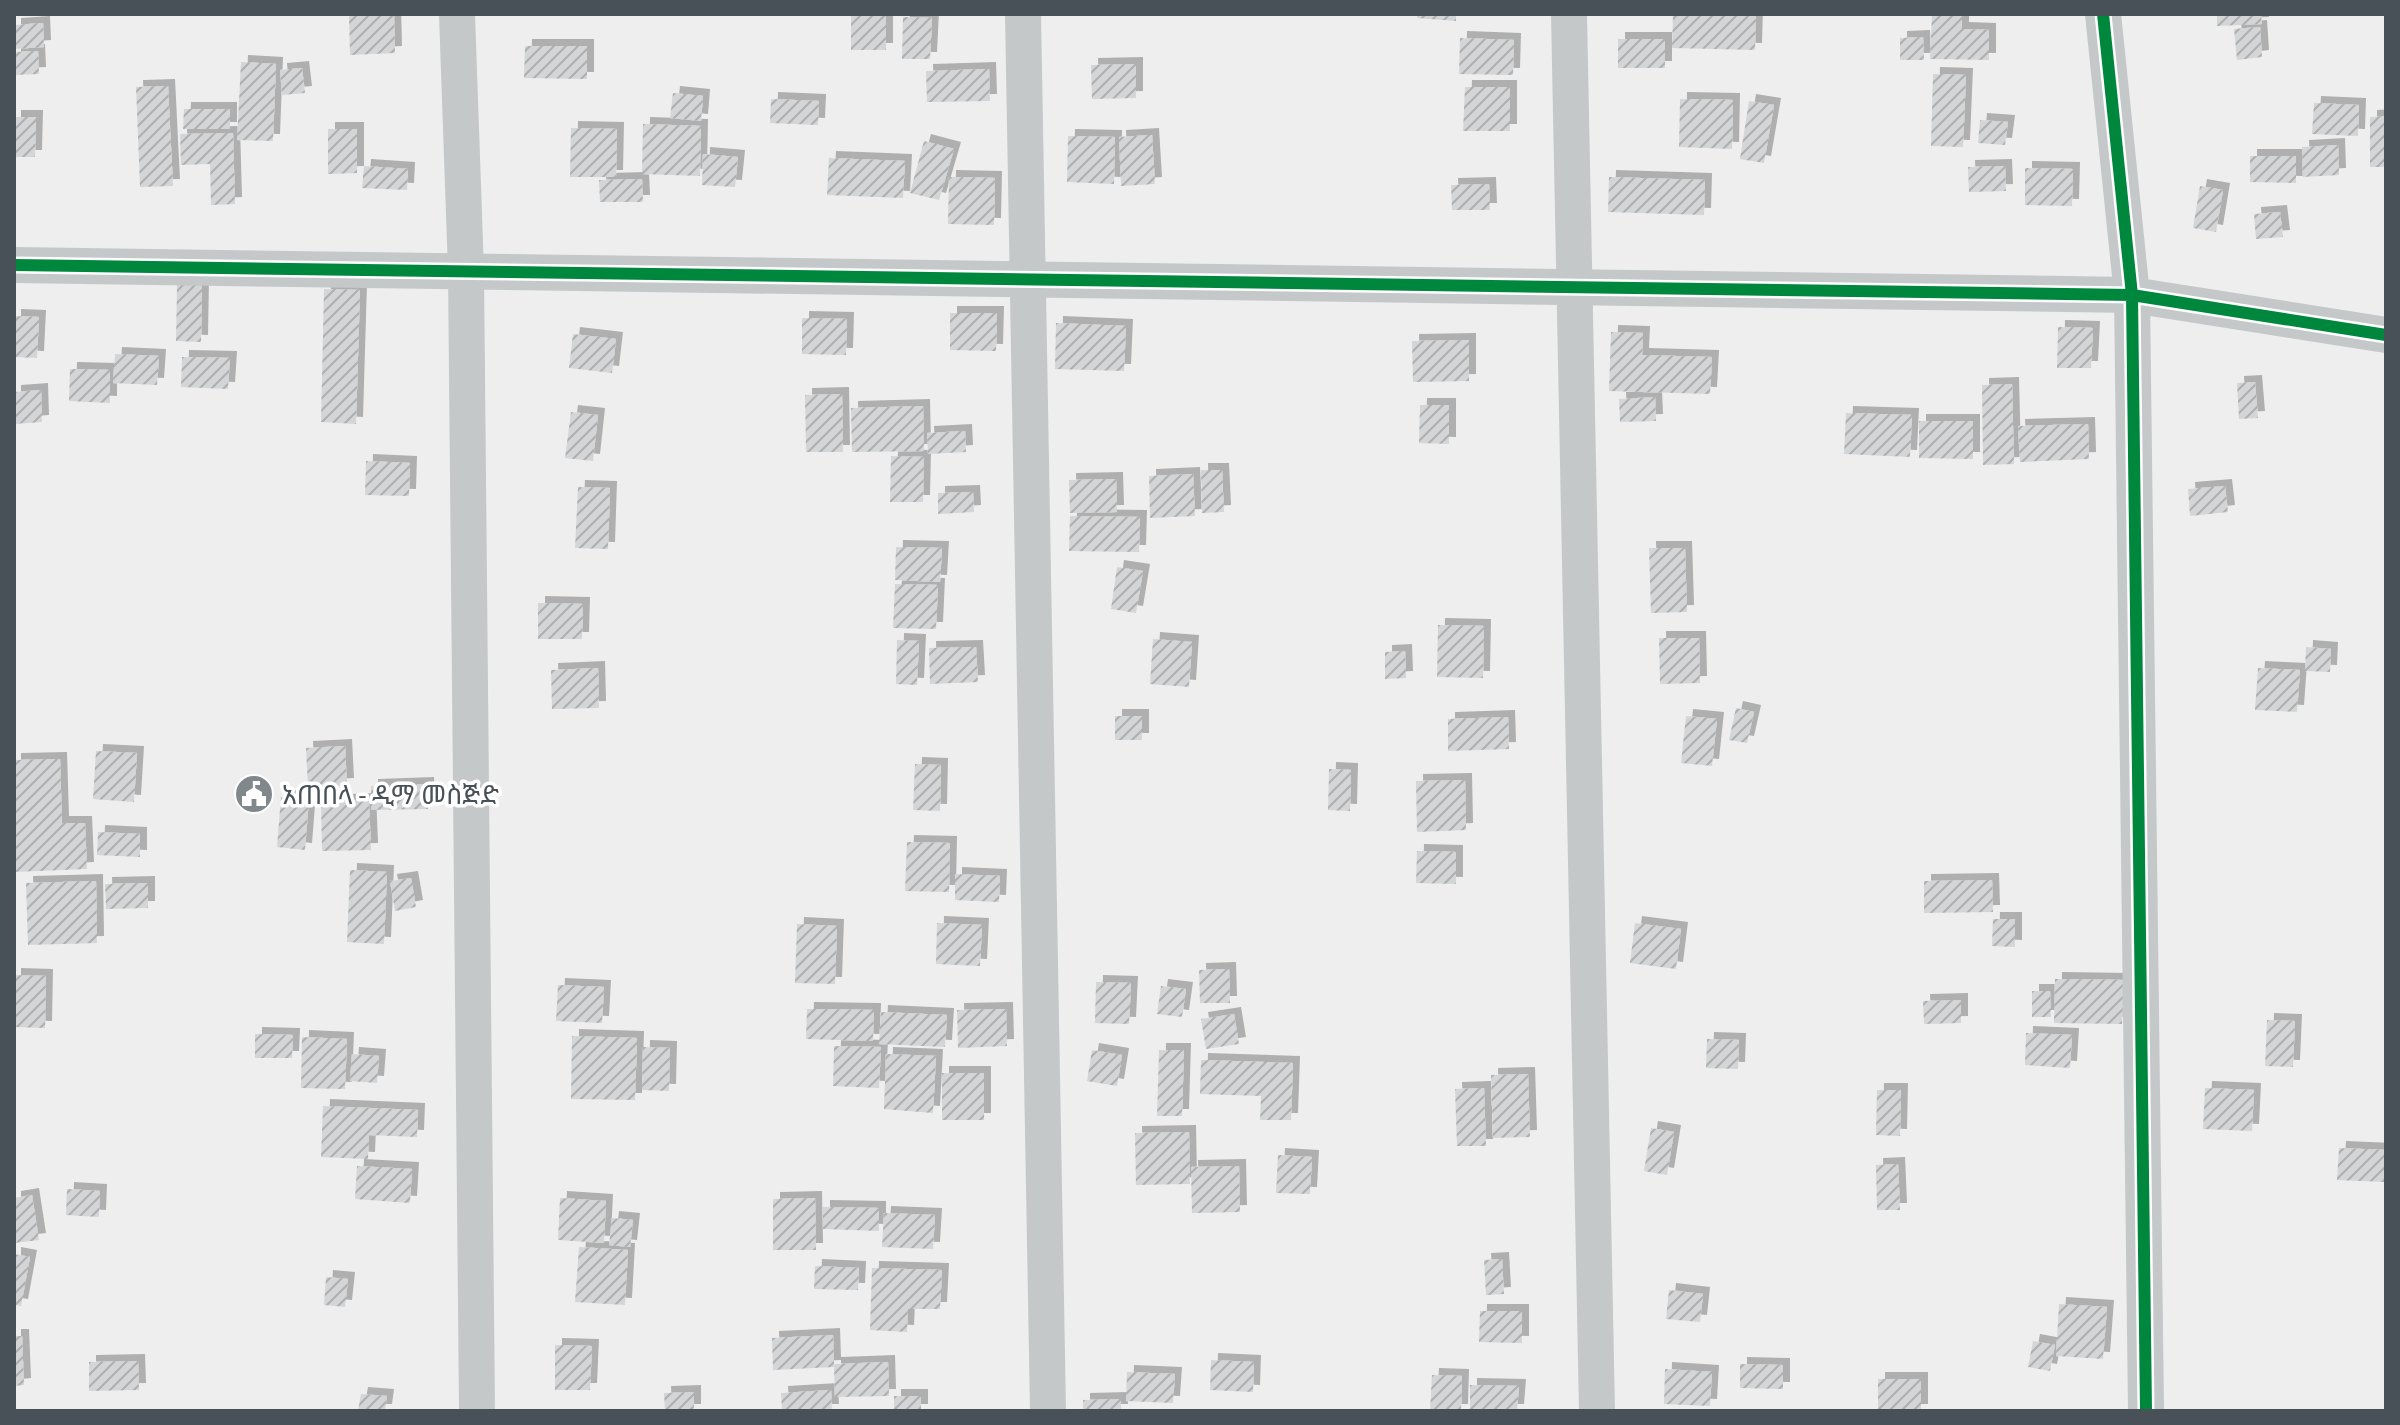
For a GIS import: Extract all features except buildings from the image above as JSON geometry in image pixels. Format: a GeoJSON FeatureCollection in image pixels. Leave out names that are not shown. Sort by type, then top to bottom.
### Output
{"type":"FeatureCollection","features":[{"type":"Feature","properties":{"kind":"street"},"geometry":{"type":"LineString","coordinates":[[457,14],[466,271],[477,1411]]}},
{"type":"Feature","properties":{"kind":"street"},"geometry":{"type":"LineString","coordinates":[[1023,14],[1048,1411]]}},
{"type":"Feature","properties":{"kind":"street"},"geometry":{"type":"LineString","coordinates":[[1569,14],[1597,1411]]}},
{"type":"Feature","properties":{"kind":"street"},"geometry":{"type":"LineString","coordinates":[[2103,14],[2132,295],[2146,1411]]}},
{"type":"Feature","properties":{"kind":"street"},"geometry":{"type":"LineString","coordinates":[[14,265],[2132,295],[2386,335]]}},
{"type":"Feature","properties":{"kind":"cycle path"},"geometry":{"type":"LineString","coordinates":[[2103,14],[2132,295],[2146,1411]]}},
{"type":"Feature","properties":{"kind":"cycle path"},"geometry":{"type":"LineString","coordinates":[[14,265],[2132,295],[2386,335]]}},
{"type":"Feature","properties":{"kind":"place","name":"አጠበላ - ዲማ መስጅድ"},"geometry":{"type":"Point","coordinates":[254,794]}}]}
